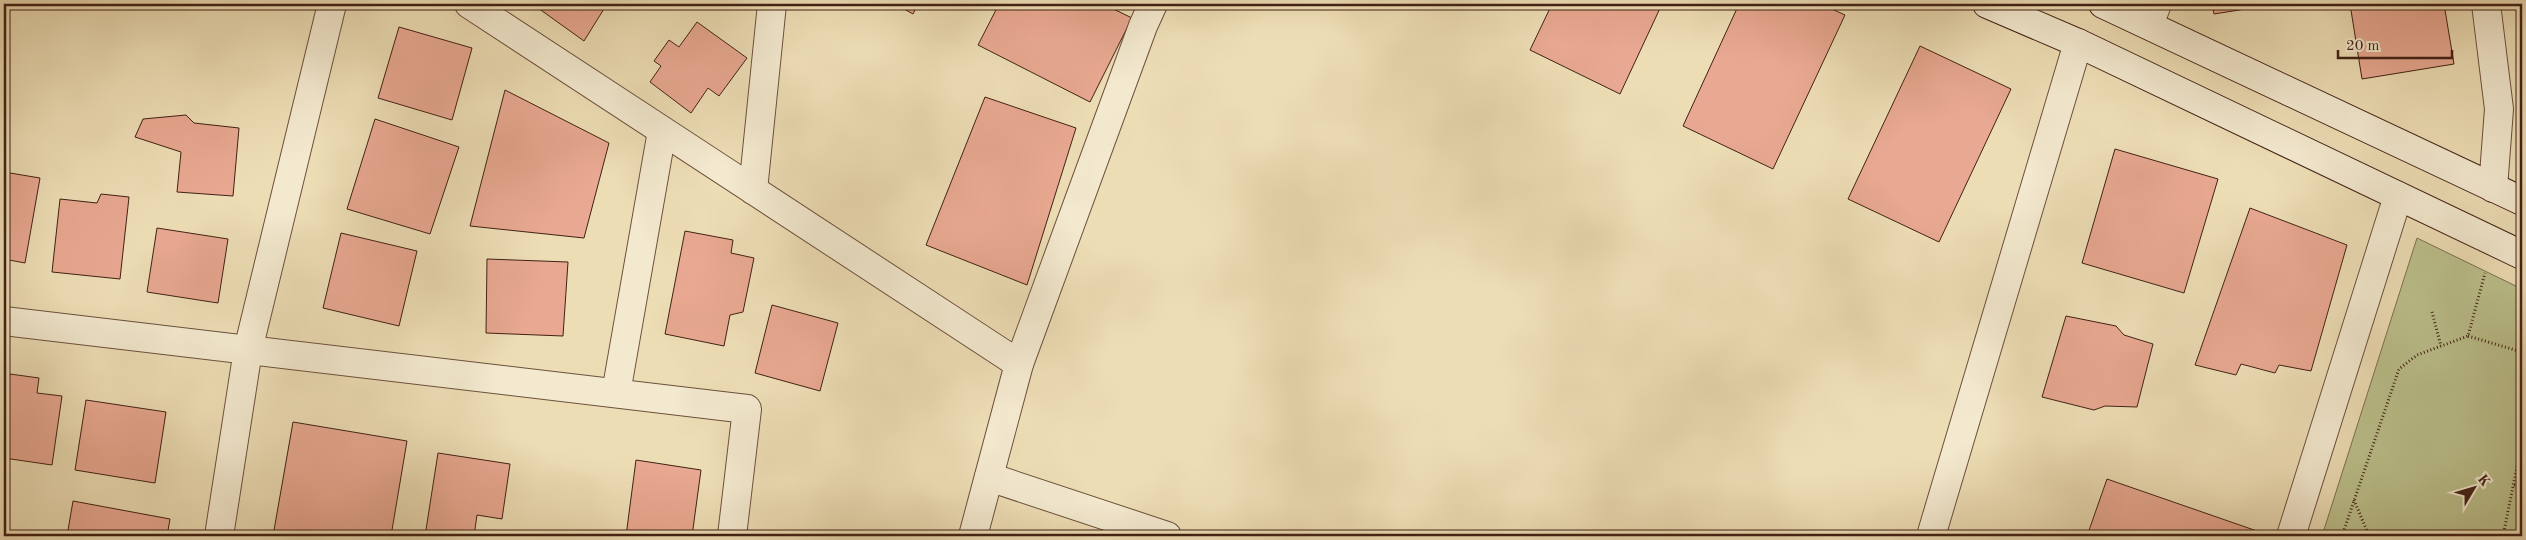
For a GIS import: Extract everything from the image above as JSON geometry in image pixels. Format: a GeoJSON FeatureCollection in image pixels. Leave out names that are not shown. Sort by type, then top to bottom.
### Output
{"type":"FeatureCollection","features":[{"type":"Feature","properties":{"kind":"street"},"geometry":{"type":"LineString","coordinates":[[218,536],[248,350],[332,4]]}},
{"type":"Feature","properties":{"kind":"street"},"geometry":{"type":"LineString","coordinates":[[469,4],[1019,364]]}},
{"type":"Feature","properties":{"kind":"street"},"geometry":{"type":"LineString","coordinates":[[753,190],[772,4]]}},
{"type":"Feature","properties":{"kind":"street"},"geometry":{"type":"LineString","coordinates":[[974,536],[1019,364],[1143,26],[1153,4]]}},
{"type":"Feature","properties":{"kind":"street"},"geometry":{"type":"LineString","coordinates":[[1987,4],[2078,43],[2522,255]]}},
{"type":"Feature","properties":{"kind":"street"},"geometry":{"type":"LineString","coordinates":[[2103,4],[2153,15],[2522,201]]}},
{"type":"Feature","properties":{"kind":"street"},"geometry":{"type":"LineString","coordinates":[[2486,4],[2499,108],[2493,188]]}},
{"type":"Feature","properties":{"kind":"street"},"geometry":{"type":"LineString","coordinates":[[1931,536],[2078,43]]}},
{"type":"Feature","properties":{"kind":"street"},"geometry":{"type":"LineString","coordinates":[[616,393],[662,131]]}},
{"type":"Feature","properties":{"kind":"street"},"geometry":{"type":"LineString","coordinates":[[2291,536],[2398,196]]}},
{"type":"Feature","properties":{"kind":"street"},"geometry":{"type":"LineString","coordinates":[[4,321],[747,409],[732,536]]}},
{"type":"Feature","properties":{"kind":"street"},"geometry":{"type":"LineString","coordinates":[[989,478],[1167,536]]}},
{"type":"Feature","properties":{"kind":"path"},"geometry":{"type":"LineString","coordinates":[[2468,336],[2494,242]]}},
{"type":"Feature","properties":{"kind":"path"},"geometry":{"type":"LineString","coordinates":[[2432,312],[2440,346]]}},
{"type":"Feature","properties":{"kind":"path"},"geometry":{"type":"LineString","coordinates":[[2342,536],[2399,369],[2417,355],[2468,336],[2522,352]]}},
{"type":"Feature","properties":{"kind":"path"},"geometry":{"type":"LineString","coordinates":[[2503,536],[2522,442]]}},
{"type":"Feature","properties":{"kind":"path"},"geometry":{"type":"LineString","coordinates":[[2517,467],[2522,464]]}},
{"type":"Feature","properties":{"kind":"path"},"geometry":{"type":"LineString","coordinates":[[2514,485],[2522,488]]}},
{"type":"Feature","properties":{"kind":"path"},"geometry":{"type":"LineString","coordinates":[[2354,500],[2369,536]]}},
{"type":"Feature","properties":{"kind":"green space"},"geometry":{"type":"Polygon","coordinates":[[[2417,238],[2522,289],[2522,536],[2322,536],[2417,238]]]}},
{"type":"Feature","properties":{"kind":"building"},"geometry":{"type":"Polygon","coordinates":[[[540,4],[607,4],[584,41],[538,8],[540,4]]]}},
{"type":"Feature","properties":{"kind":"building"},"geometry":{"type":"Polygon","coordinates":[[[895,4],[918,4],[913,14],[895,4]]]}},
{"type":"Feature","properties":{"kind":"building"},"geometry":{"type":"Polygon","coordinates":[[[999,4],[1103,4],[1132,18],[1090,102],[978,45],[999,4]]]}},
{"type":"Feature","properties":{"kind":"building"},"geometry":{"type":"Polygon","coordinates":[[[1552,4],[1662,4],[1620,94],[1530,50],[1552,4]]]}},
{"type":"Feature","properties":{"kind":"building"},"geometry":{"type":"Polygon","coordinates":[[[1739,4],[1821,4],[1845,15],[1773,169],[1683,126],[1739,4]]]}},
{"type":"Feature","properties":{"kind":"building"},"geometry":{"type":"Polygon","coordinates":[[[2212,4],[2277,4],[2214,14],[2212,4]]]}},
{"type":"Feature","properties":{"kind":"building"},"geometry":{"type":"Polygon","coordinates":[[[2350,4],[2444,4],[2454,64],[2362,79],[2350,4]]]}},
{"type":"Feature","properties":{"kind":"building"},"geometry":{"type":"Polygon","coordinates":[[[697,22],[747,58],[719,96],[708,88],[691,113],[650,82],[661,66],[654,61],[669,40],[679,47],[697,22]]]}},
{"type":"Feature","properties":{"kind":"building"},"geometry":{"type":"Polygon","coordinates":[[[399,27],[472,48],[452,120],[378,98],[399,27]]]}},
{"type":"Feature","properties":{"kind":"building"},"geometry":{"type":"Polygon","coordinates":[[[1920,46],[2011,89],[1939,242],[1848,199],[1920,46]]]}},
{"type":"Feature","properties":{"kind":"building"},"geometry":{"type":"Polygon","coordinates":[[[505,90],[609,143],[584,238],[470,226],[505,90]]]}},
{"type":"Feature","properties":{"kind":"building"},"geometry":{"type":"Polygon","coordinates":[[[985,97],[1076,128],[1027,285],[926,245],[985,97]]]}},
{"type":"Feature","properties":{"kind":"building"},"geometry":{"type":"Polygon","coordinates":[[[186,115],[194,123],[239,128],[233,196],[177,192],[181,152],[135,137],[143,119],[186,115]]]}},
{"type":"Feature","properties":{"kind":"building"},"geometry":{"type":"Polygon","coordinates":[[[375,119],[459,147],[430,234],[347,209],[375,119]]]}},
{"type":"Feature","properties":{"kind":"building"},"geometry":{"type":"Polygon","coordinates":[[[2115,149],[2218,179],[2184,293],[2082,263],[2115,149]]]}},
{"type":"Feature","properties":{"kind":"building"},"geometry":{"type":"Polygon","coordinates":[[[4,172],[40,178],[25,263],[4,259],[4,172]]]}},
{"type":"Feature","properties":{"kind":"building"},"geometry":{"type":"Polygon","coordinates":[[[101,194],[129,197],[120,279],[52,272],[60,199],[97,203],[101,194]]]}},
{"type":"Feature","properties":{"kind":"building"},"geometry":{"type":"Polygon","coordinates":[[[2250,208],[2347,245],[2311,371],[2279,365],[2275,373],[2241,364],[2236,375],[2195,365],[2250,208]]]}},
{"type":"Feature","properties":{"kind":"building"},"geometry":{"type":"Polygon","coordinates":[[[157,228],[228,239],[218,303],[147,292],[157,228]]]}},
{"type":"Feature","properties":{"kind":"building"},"geometry":{"type":"Polygon","coordinates":[[[685,231],[733,240],[731,253],[754,258],[743,312],[730,315],[724,346],[665,334],[685,231]]]}},
{"type":"Feature","properties":{"kind":"building"},"geometry":{"type":"Polygon","coordinates":[[[341,233],[417,251],[399,326],[323,308],[341,233]]]}},
{"type":"Feature","properties":{"kind":"building"},"geometry":{"type":"Polygon","coordinates":[[[487,259],[568,262],[563,336],[486,333],[487,259]]]}},
{"type":"Feature","properties":{"kind":"building"},"geometry":{"type":"Polygon","coordinates":[[[772,305],[838,323],[820,391],[755,373],[772,305]]]}},
{"type":"Feature","properties":{"kind":"building"},"geometry":{"type":"Polygon","coordinates":[[[2066,316],[2116,326],[2124,335],[2153,344],[2137,407],[2105,406],[2094,410],[2042,397],[2066,316]]]}},
{"type":"Feature","properties":{"kind":"building"},"geometry":{"type":"Polygon","coordinates":[[[10,374],[39,378],[37,393],[62,396],[52,465],[4,458],[4,388],[8,389],[10,374]]]}},
{"type":"Feature","properties":{"kind":"building"},"geometry":{"type":"Polygon","coordinates":[[[86,400],[166,412],[155,483],[75,470],[86,400]]]}},
{"type":"Feature","properties":{"kind":"building"},"geometry":{"type":"Polygon","coordinates":[[[293,422],[407,441],[391,536],[273,536],[293,422]]]}},
{"type":"Feature","properties":{"kind":"building"},"geometry":{"type":"Polygon","coordinates":[[[438,453],[510,464],[502,519],[477,515],[474,536],[425,536],[438,453]]]}},
{"type":"Feature","properties":{"kind":"building"},"geometry":{"type":"Polygon","coordinates":[[[636,460],[701,470],[692,536],[626,536],[636,460]]]}},
{"type":"Feature","properties":{"kind":"building"},"geometry":{"type":"Polygon","coordinates":[[[2107,479],[2257,531],[2256,536],[2087,536],[2107,479]]]}},
{"type":"Feature","properties":{"kind":"building"},"geometry":{"type":"Polygon","coordinates":[[[73,501],[170,519],[167,536],[67,536],[73,501]]]}}]}
